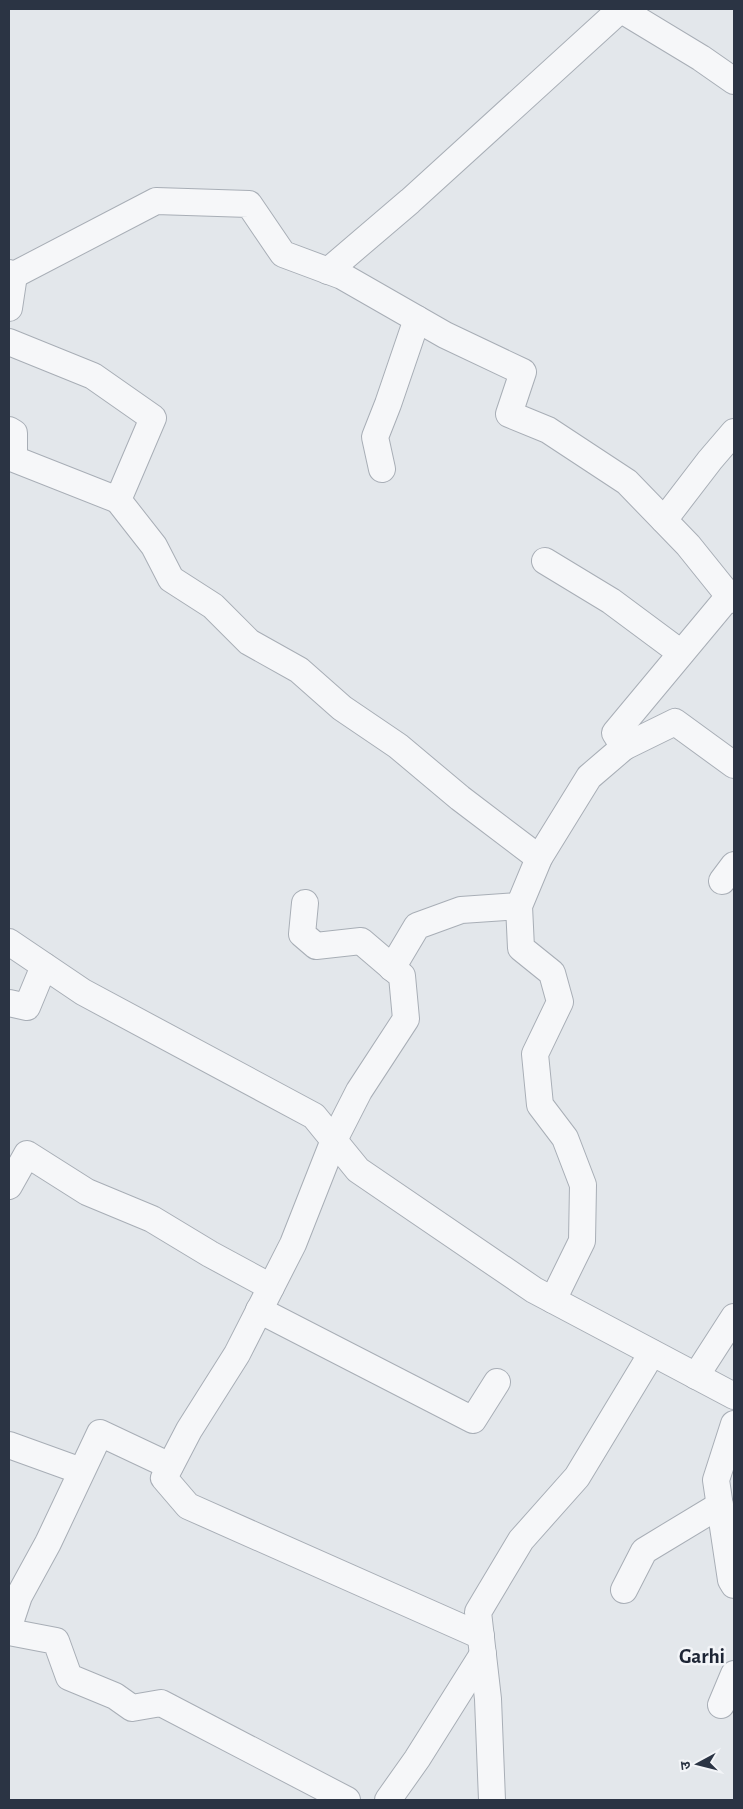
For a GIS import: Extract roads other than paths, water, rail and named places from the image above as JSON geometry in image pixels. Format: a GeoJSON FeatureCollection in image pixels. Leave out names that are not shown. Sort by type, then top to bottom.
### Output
{"type":"FeatureCollection","features":[{"type":"Feature","properties":{"kind":"street"},"geometry":{"type":"LineString","coordinates":[[328,271],[410,201],[620,9],[701,58],[734,81]]}},
{"type":"Feature","properties":{"kind":"street"},"geometry":{"type":"LineString","coordinates":[[9,308],[12,274],[156,200],[249,204],[284,254],[342,276],[445,335],[522,372],[509,414],[548,430],[627,482],[688,546],[732,598],[681,653],[615,733],[624,747]]}},
{"type":"Feature","properties":{"kind":"street"},"geometry":{"type":"LineString","coordinates":[[382,469],[375,437],[417,319]]}},
{"type":"Feature","properties":{"kind":"street"},"geometry":{"type":"LineString","coordinates":[[9,342],[93,376],[153,418],[118,500]]}},
{"type":"Feature","properties":{"kind":"street"},"geometry":{"type":"LineString","coordinates":[[9,430],[14,433],[14,459],[118,500],[154,546],[171,579],[213,606],[249,642],[299,670],[342,708],[398,746],[460,798],[539,858]]}},
{"type":"Feature","properties":{"kind":"street"},"geometry":{"type":"LineString","coordinates":[[664,520],[734,432]]}},
{"type":"Feature","properties":{"kind":"street"},"geometry":{"type":"LineString","coordinates":[[545,561],[611,601],[681,653]]}},
{"type":"Feature","properties":{"kind":"street"},"geometry":{"type":"LineString","coordinates":[[553,1300],[582,1241],[583,1186],[565,1138],[540,1106],[535,1054],[560,1002],[552,973],[521,948],[519,906],[539,858],[589,777],[624,747],[675,722],[734,766]]}},
{"type":"Feature","properties":{"kind":"street"},"geometry":{"type":"LineString","coordinates":[[305,903],[302,934],[316,946],[361,941],[402,976],[406,1019],[360,1091],[334,1140],[293,1244],[237,1354],[188,1430],[164,1478],[188,1506],[482,1645]]}},
{"type":"Feature","properties":{"kind":"street"},"geometry":{"type":"LineString","coordinates":[[392,968],[417,926],[461,910],[519,906]]}},
{"type":"Feature","properties":{"kind":"street"},"geometry":{"type":"LineString","coordinates":[[9,942],[83,992],[314,1116],[358,1170],[534,1290],[734,1396]]}},
{"type":"Feature","properties":{"kind":"street"},"geometry":{"type":"LineString","coordinates":[[9,1002],[27,1007],[44,966]]}},
{"type":"Feature","properties":{"kind":"street"},"geometry":{"type":"LineString","coordinates":[[9,1186],[27,1154],[88,1192],[152,1219],[210,1254],[271,1287]]}},
{"type":"Feature","properties":{"kind":"street"},"geometry":{"type":"LineString","coordinates":[[259,1310],[474,1420],[497,1382]]}},
{"type":"Feature","properties":{"kind":"street"},"geometry":{"type":"LineString","coordinates":[[696,1376],[734,1317]]}},
{"type":"Feature","properties":{"kind":"street"},"geometry":{"type":"LineString","coordinates":[[492,1800],[488,1699],[478,1612],[521,1540],[577,1477],[652,1353]]}},
{"type":"Feature","properties":{"kind":"street"},"geometry":{"type":"LineString","coordinates":[[734,1424],[716,1480],[731,1580],[734,1585]]}},
{"type":"Feature","properties":{"kind":"street"},"geometry":{"type":"LineString","coordinates":[[9,1626],[19,1596],[48,1543],[100,1433],[170,1466]]}},
{"type":"Feature","properties":{"kind":"street"},"geometry":{"type":"LineString","coordinates":[[9,1445],[81,1471]]}},
{"type":"Feature","properties":{"kind":"street"},"geometry":{"type":"LineString","coordinates":[[624,1590],[644,1551],[720,1505]]}},
{"type":"Feature","properties":{"kind":"street"},"geometry":{"type":"LineString","coordinates":[[9,1632],[56,1640],[70,1677],[115,1696],[132,1708],[161,1703],[347,1800]]}},
{"type":"Feature","properties":{"kind":"street"},"geometry":{"type":"LineString","coordinates":[[388,1800],[417,1759],[482,1645]]}},
{"type":"Feature","properties":{"kind":"street"},"geometry":{"type":"LineString","coordinates":[[720,1705],[734,1674]]}},
{"type":"Feature","properties":{"kind":"district","name":"Garhi"},"geometry":{"type":"Point","coordinates":[702,1656]}}]}
